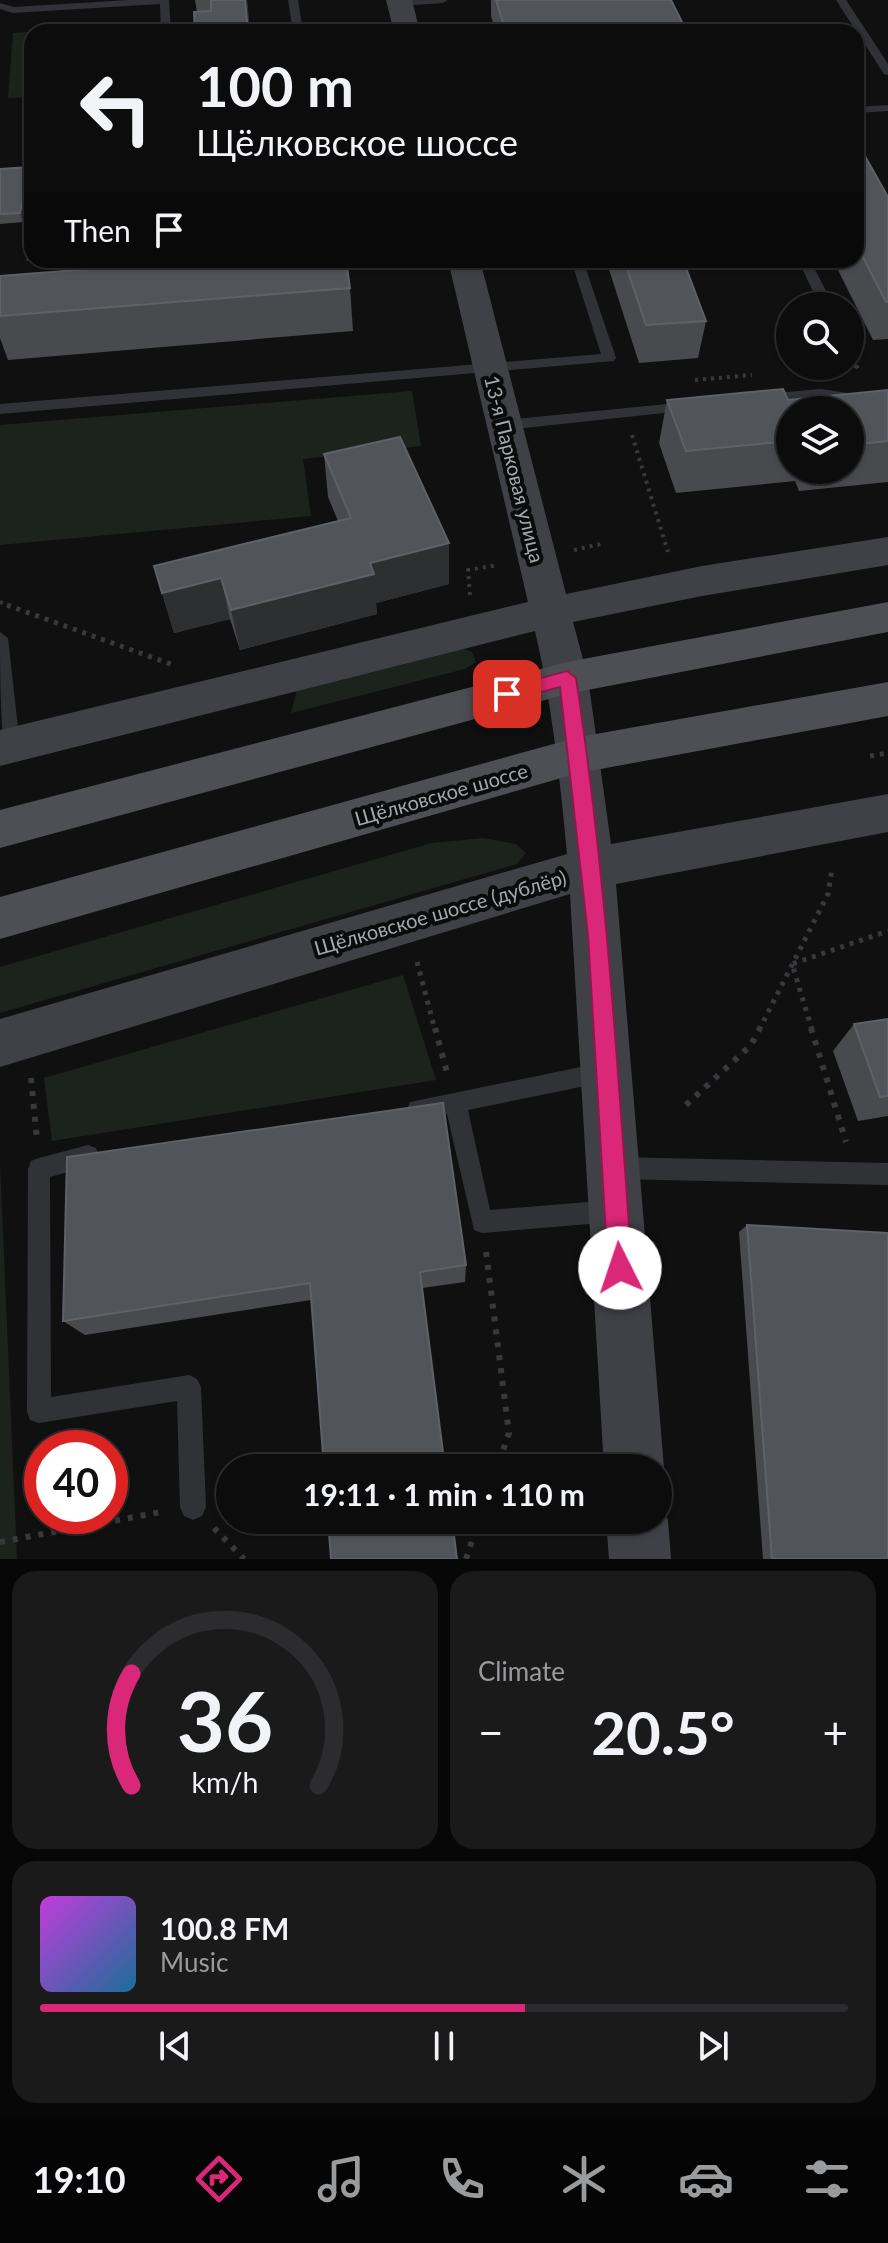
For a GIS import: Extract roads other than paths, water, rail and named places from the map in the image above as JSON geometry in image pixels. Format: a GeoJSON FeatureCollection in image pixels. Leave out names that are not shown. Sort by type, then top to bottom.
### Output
{"type":"FeatureCollection","features":[{"type":"Feature","properties":{"kind":"main road"},"geometry":{"type":"LineString","coordinates":[[0,829],[567,678],[888,617]]}},
{"type":"Feature","properties":{"kind":"main road","name":"Щёлковское шоссе"},"geometry":{"type":"LineString","coordinates":[[0,918],[579,755],[888,699]]}},
{"type":"Feature","properties":{"kind":"street"},"geometry":{"type":"LineString","coordinates":[[400,2],[405,24]]}},
{"type":"Feature","properties":{"kind":"street","name":"13-я Парковая улица"},"geometry":{"type":"LineString","coordinates":[[466,268],[567,678],[579,755],[607,1072],[633,1454]]}},
{"type":"Feature","properties":{"kind":"street"},"geometry":{"type":"LineString","coordinates":[[6,747],[550,612],[702,581],[888,551]]}},
{"type":"Feature","properties":{"kind":"street","name":"Щёлковское шоссе (дублёр)"},"geometry":{"type":"LineString","coordinates":[[15,1054],[591,868],[888,813]]}},
{"type":"Feature","properties":{"kind":"street"},"geometry":{"type":"LineString","coordinates":[[0,934],[96,891]]}},
{"type":"Feature","properties":{"kind":"street"},"geometry":{"type":"LineString","coordinates":[[638,1534],[640,1559]]}},
{"type":"Feature","properties":{"kind":"lane"},"geometry":{"type":"LineString","coordinates":[[293,0],[297,24]]}},
{"type":"Feature","properties":{"kind":"lane"},"geometry":{"type":"LineString","coordinates":[[400,2],[443,0]]}},
{"type":"Feature","properties":{"kind":"lane"},"geometry":{"type":"LineString","coordinates":[[841,0],[857,24]]}},
{"type":"Feature","properties":{"kind":"lane"},"geometry":{"type":"LineString","coordinates":[[0,6],[13,10],[165,1],[166,24]]}},
{"type":"Feature","properties":{"kind":"lane"},"geometry":{"type":"LineString","coordinates":[[864,35],[888,72]]}},
{"type":"Feature","properties":{"kind":"lane"},"geometry":{"type":"LineString","coordinates":[[864,110],[888,108]]}},
{"type":"Feature","properties":{"kind":"lane"},"geometry":{"type":"LineString","coordinates":[[0,409],[609,358],[580,268]]}},
{"type":"Feature","properties":{"kind":"lane"},"geometry":{"type":"LineString","coordinates":[[808,268],[820,292]]}},
{"type":"Feature","properties":{"kind":"lane"},"geometry":{"type":"LineString","coordinates":[[745,401],[821,394],[888,404]]}},
{"type":"Feature","properties":{"kind":"lane"},"geometry":{"type":"LineString","coordinates":[[505,425],[700,405]]}},
{"type":"Feature","properties":{"kind":"lane"},"geometry":{"type":"LineString","coordinates":[[0,638],[6,747]]}},
{"type":"Feature","properties":{"kind":"lane"},"geometry":{"type":"LineString","coordinates":[[395,1113],[456,1104],[607,1072]]}},
{"type":"Feature","properties":{"kind":"lane"},"geometry":{"type":"LineString","coordinates":[[456,1104],[482,1222],[615,1189],[888,1174]]}},
{"type":"Feature","properties":{"kind":"lane"},"geometry":{"type":"LineString","coordinates":[[104,1154],[39,1169],[39,1411],[189,1387],[193,1507]]}}]}
